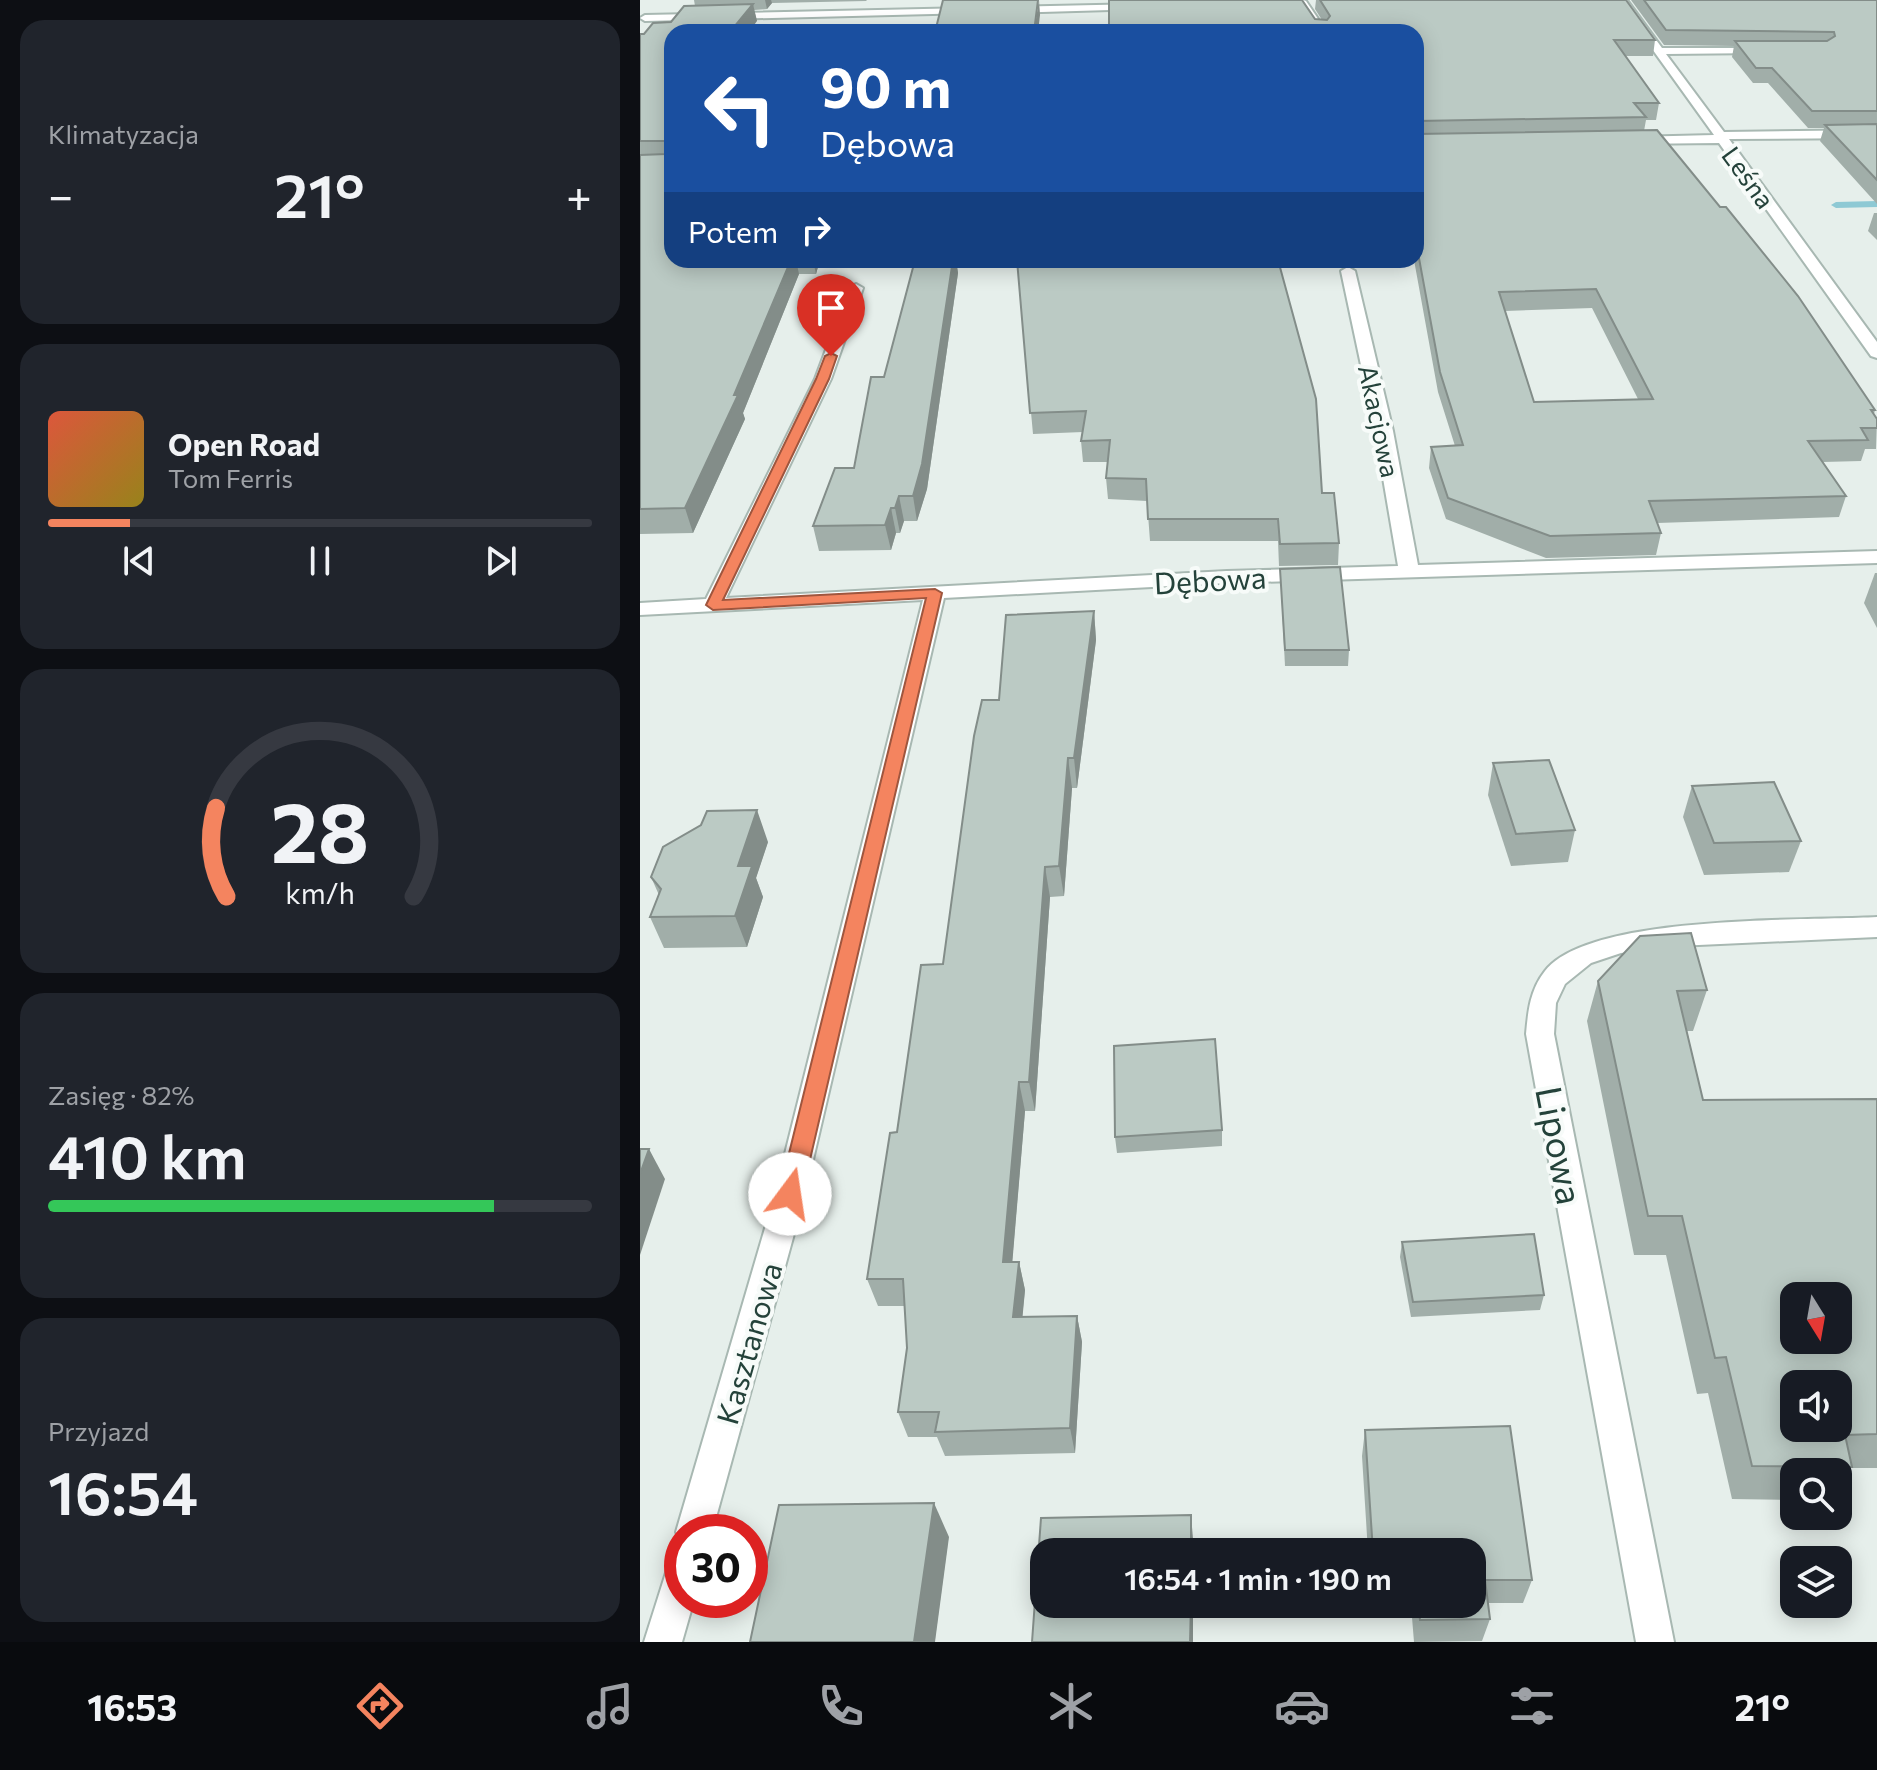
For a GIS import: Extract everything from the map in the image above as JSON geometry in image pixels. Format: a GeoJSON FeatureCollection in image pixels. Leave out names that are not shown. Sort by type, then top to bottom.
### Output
{"type":"FeatureCollection","features":[{"type":"Feature","properties":{"kind":"street"},"geometry":{"type":"LineString","coordinates":[[642,20],[667,0]]}},
{"type":"Feature","properties":{"kind":"street","name":"Leśna"},"geometry":{"type":"LineString","coordinates":[[1622,0],[1877,353]]}},
{"type":"Feature","properties":{"kind":"street"},"geometry":{"type":"LineString","coordinates":[[1303,3],[1317,24]]}},
{"type":"Feature","properties":{"kind":"street"},"geometry":{"type":"LineString","coordinates":[[1287,4],[1315,3]]}},
{"type":"Feature","properties":{"kind":"street"},"geometry":{"type":"LineString","coordinates":[[1001,10],[1030,15],[1159,6]]}},
{"type":"Feature","properties":{"kind":"street"},"geometry":{"type":"LineString","coordinates":[[642,20],[985,10]]}},
{"type":"Feature","properties":{"kind":"street"},"geometry":{"type":"LineString","coordinates":[[1659,51],[1778,50]]}},
{"type":"Feature","properties":{"kind":"street"},"geometry":{"type":"LineString","coordinates":[[1618,141],[1877,134]]}},
{"type":"Feature","properties":{"kind":"street","name":"Akacjowa"},"geometry":{"type":"LineString","coordinates":[[1348,271],[1384,431],[1409,571]]}},
{"type":"Feature","properties":{"kind":"street"},"geometry":{"type":"LineString","coordinates":[[713,605],[823,379],[856,288]]}},
{"type":"Feature","properties":{"kind":"street","name":"Dębowa"},"geometry":{"type":"LineString","coordinates":[[640,609],[1227,577],[1877,557]]}},
{"type":"Feature","properties":{"kind":"street","name":"Kasztanowa"},"geometry":{"type":"LineString","coordinates":[[699,1514],[790,1194],[935,593]]}},
{"type":"Feature","properties":{"kind":"street","name":"Lipowa"},"geometry":{"type":"LineString","coordinates":[[1655,1642],[1540,1034],[1542,1003],[1555,977],[1582,956],[1619,943],[1677,936],[1877,927]]}},
{"type":"Feature","properties":{"kind":"street"},"geometry":{"type":"LineString","coordinates":[[663,1642],[670,1618]]}},
{"type":"Feature","properties":{"kind":"building"},"geometry":{"type":"Polygon","coordinates":[[[943,0],[1038,0],[1035,24],[937,24],[943,0]]]}},
{"type":"Feature","properties":{"kind":"building"},"geometry":{"type":"Polygon","coordinates":[[[1109,0],[1302,0],[1315,19],[1327,20],[1330,16],[1320,0],[1626,0],[1655,40],[1614,40],[1659,103],[1634,103],[1646,117],[1424,121],[1424,24],[1109,24],[1109,0]]]}},
{"type":"Feature","properties":{"kind":"building"},"geometry":{"type":"Polygon","coordinates":[[[1644,0],[1877,0],[1877,111],[1812,111],[1772,68],[1756,68],[1735,41],[1827,41],[1835,36],[1834,32],[1666,30],[1644,0]]]}},
{"type":"Feature","properties":{"kind":"building"},"geometry":{"type":"Polygon","coordinates":[[[753,4],[737,24],[664,24],[664,141],[640,141],[640,34],[644,34],[653,23],[671,22],[684,6],[753,4]]]}},
{"type":"Feature","properties":{"kind":"building"},"geometry":{"type":"Polygon","coordinates":[[[1877,124],[1877,180],[1825,125],[1877,124]]]}},
{"type":"Feature","properties":{"kind":"building"},"geometry":{"type":"Polygon","coordinates":[[[1657,130],[1720,207],[1726,207],[1798,296],[1875,410],[1871,410],[1877,419],[1877,428],[1861,428],[1868,440],[1808,441],[1846,496],[1649,501],[1661,533],[1550,536],[1448,498],[1431,447],[1463,445],[1440,372],[1421,268],[1424,268],[1424,134],[1657,130]],[[1596,289],[1499,292],[1534,402],[1653,399],[1596,289]]]}},
{"type":"Feature","properties":{"kind":"building"},"geometry":{"type":"Polygon","coordinates":[[[664,154],[664,268],[788,268],[734,395],[738,395],[685,508],[640,509],[640,155],[664,154]]]}},
{"type":"Feature","properties":{"kind":"building"},"geometry":{"type":"Polygon","coordinates":[[[913,268],[952,268],[922,464],[913,496],[899,496],[885,525],[813,526],[835,468],[854,468],[871,377],[884,377],[913,268]]]}},
{"type":"Feature","properties":{"kind":"building"},"geometry":{"type":"Polygon","coordinates":[[[1018,268],[1280,268],[1316,399],[1322,493],[1334,493],[1339,543],[1280,544],[1278,519],[1148,519],[1146,479],[1106,478],[1110,440],[1081,441],[1086,411],[1030,413],[1018,268]]]}},
{"type":"Feature","properties":{"kind":"building"},"geometry":{"type":"Polygon","coordinates":[[[1340,567],[1349,650],[1285,650],[1280,569],[1340,567]]]}},
{"type":"Feature","properties":{"kind":"building"},"geometry":{"type":"Polygon","coordinates":[[[1094,611],[1074,758],[1068,758],[1059,866],[1045,867],[1029,1082],[1019,1082],[1003,1262],[1019,1262],[1013,1317],[1077,1316],[1070,1428],[935,1432],[939,1412],[898,1412],[907,1348],[903,1279],[867,1279],[890,1133],[897,1132],[921,965],[943,964],[974,736],[982,700],[999,700],[1006,615],[1094,611]]]}},
{"type":"Feature","properties":{"kind":"building"},"geometry":{"type":"Polygon","coordinates":[[[1549,760],[1575,830],[1516,834],[1493,763],[1549,760]]]}},
{"type":"Feature","properties":{"kind":"building"},"geometry":{"type":"Polygon","coordinates":[[[1774,782],[1801,841],[1714,843],[1692,786],[1774,782]]]}},
{"type":"Feature","properties":{"kind":"building"},"geometry":{"type":"Polygon","coordinates":[[[757,810],[738,866],[752,866],[735,916],[650,917],[661,889],[651,877],[663,847],[701,825],[707,811],[757,810]]]}},
{"type":"Feature","properties":{"kind":"building"},"geometry":{"type":"Polygon","coordinates":[[[1691,933],[1707,990],[1677,991],[1703,1100],[1877,1099],[1877,1434],[1852,1435],[1852,1370],[1780,1370],[1780,1442],[1847,1442],[1850,1458],[1780,1458],[1780,1466],[1752,1466],[1726,1357],[1715,1358],[1682,1216],[1648,1216],[1598,981],[1640,936],[1691,933]]]}},
{"type":"Feature","properties":{"kind":"building"},"geometry":{"type":"Polygon","coordinates":[[[1215,1039],[1222,1130],[1115,1137],[1114,1046],[1215,1039]]]}},
{"type":"Feature","properties":{"kind":"building"},"geometry":{"type":"Polygon","coordinates":[[[640,1149],[649,1149],[640,1174],[640,1149]]]}},
{"type":"Feature","properties":{"kind":"building"},"geometry":{"type":"Polygon","coordinates":[[[1534,1234],[1544,1295],[1413,1302],[1402,1242],[1534,1234]]]}},
{"type":"Feature","properties":{"kind":"building"},"geometry":{"type":"Polygon","coordinates":[[[1510,1426],[1532,1580],[1486,1580],[1486,1538],[1372,1538],[1365,1430],[1510,1426]]]}},
{"type":"Feature","properties":{"kind":"building"},"geometry":{"type":"Polygon","coordinates":[[[934,1503],[914,1642],[750,1642],[755,1618],[768,1618],[768,1557],[779,1505],[934,1503]]]}},
{"type":"Feature","properties":{"kind":"building"},"geometry":{"type":"Polygon","coordinates":[[[1191,1515],[1191,1538],[1040,1538],[1041,1518],[1191,1515]]]}},
{"type":"Feature","properties":{"kind":"building"},"geometry":{"type":"Polygon","coordinates":[[[1486,1588],[1490,1619],[1420,1620],[1486,1618],[1486,1588]]]}},
{"type":"Feature","properties":{"kind":"building"},"geometry":{"type":"Polygon","coordinates":[[[1034,1618],[1191,1618],[1190,1642],[1032,1642],[1034,1618]]]}},
{"type":"Feature","properties":{"kind":"waterway"},"geometry":{"type":"LineString","coordinates":[[1836,205],[1877,204]]}},
{"type":"Feature","properties":{"kind":"route"},"geometry":{"type":"LineString","coordinates":[[790,1194],[935,593],[713,605],[823,379],[831,356]]}}]}
